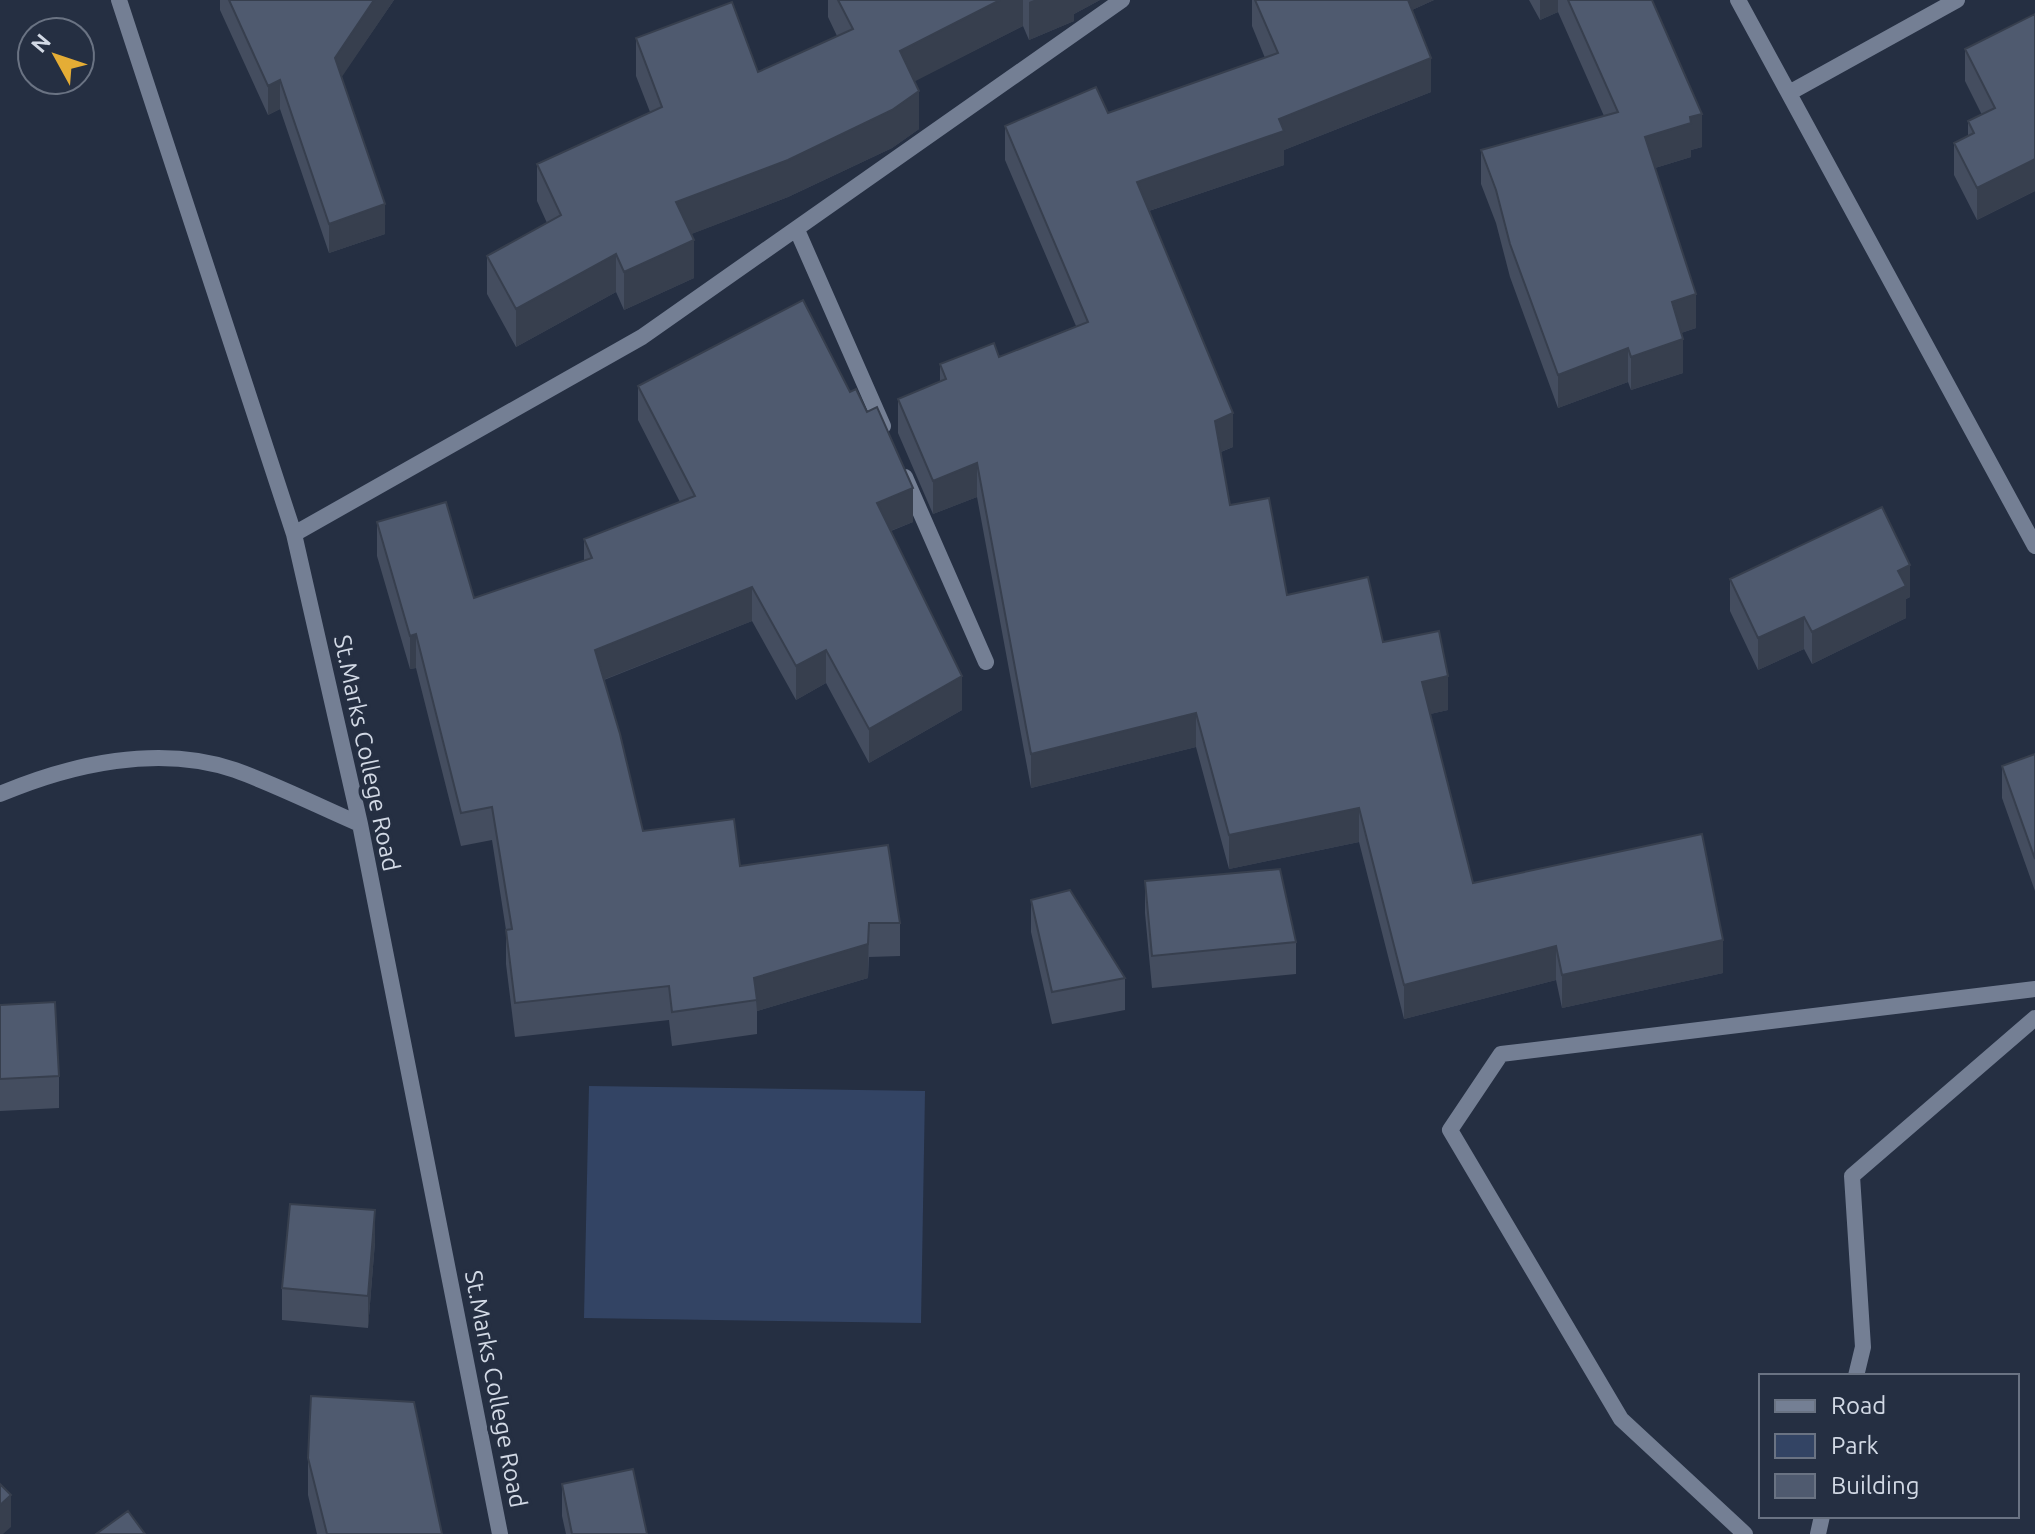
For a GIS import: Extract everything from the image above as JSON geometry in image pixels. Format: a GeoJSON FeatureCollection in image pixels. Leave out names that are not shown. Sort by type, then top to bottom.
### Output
{"type":"FeatureCollection","features":[{"type":"Feature","properties":{"kind":"street","name":"St.Marks College Road"},"geometry":{"type":"LineString","coordinates":[[119,0],[294,534],[360,824],[500,1534]]}},
{"type":"Feature","properties":{"kind":"street"},"geometry":{"type":"LineString","coordinates":[[294,534],[642,337],[1122,0]]}},
{"type":"Feature","properties":{"kind":"street"},"geometry":{"type":"LineString","coordinates":[[1738,0],[2035,546]]}},
{"type":"Feature","properties":{"kind":"street"},"geometry":{"type":"LineString","coordinates":[[1789,93],[1957,0]]}},
{"type":"Feature","properties":{"kind":"street"},"geometry":{"type":"LineString","coordinates":[[797,230],[986,662]]}},
{"type":"Feature","properties":{"kind":"street"},"geometry":{"type":"LineString","coordinates":[[0,794],[42,776],[111,762],[178,759],[233,770],[360,824]]}},
{"type":"Feature","properties":{"kind":"street"},"geometry":{"type":"LineString","coordinates":[[1745,1534],[1621,1419],[1450,1130],[1501,1054],[2035,989]]}},
{"type":"Feature","properties":{"kind":"street"},"geometry":{"type":"LineString","coordinates":[[1856,1374],[1863,1347],[1852,1176],[2035,1018]]}},
{"type":"Feature","properties":{"kind":"green space"},"geometry":{"type":"Polygon","coordinates":[[[589,1086],[925,1091],[921,1323],[584,1318],[589,1086]]]}},
{"type":"Feature","properties":{"kind":"building"},"geometry":{"type":"Polygon","coordinates":[[[229,0],[374,0],[335,58],[385,204],[329,224],[280,80],[268,86],[229,0]]]}},
{"type":"Feature","properties":{"kind":"building"},"geometry":{"type":"Polygon","coordinates":[[[838,0],[1000,0],[900,51],[919,91],[892,110],[788,160],[676,202],[694,240],[624,272],[616,254],[516,309],[487,256],[561,215],[537,164],[662,107],[636,38],[732,2],[758,72],[853,29],[838,0]]]}},
{"type":"Feature","properties":{"kind":"building"},"geometry":{"type":"Polygon","coordinates":[[[1255,0],[1408,0],[1431,58],[1279,119],[1284,131],[1137,182],[1233,413],[1215,421],[1230,505],[1269,498],[1287,595],[1368,577],[1383,642],[1439,631],[1448,676],[1422,682],[1473,883],[1702,834],[1723,940],[1562,975],[1556,946],[1404,985],[1359,808],[1229,835],[1196,713],[1031,754],[977,463],[933,481],[898,399],[946,379],[940,364],[994,343],[999,357],[1088,322],[1005,126],[1096,87],[1108,113],[1278,53],[1255,0]]]}},
{"type":"Feature","properties":{"kind":"building"},"geometry":{"type":"Polygon","coordinates":[[[1568,0],[1652,0],[1702,114],[1690,117],[1691,123],[1645,137],[1696,294],[1672,302],[1683,339],[1631,357],[1628,348],[1558,375],[1510,244],[1496,190],[1481,150],[1618,112],[1568,0]]]}},
{"type":"Feature","properties":{"kind":"building"},"geometry":{"type":"Polygon","coordinates":[[[2035,14],[2035,159],[1977,188],[1954,143],[1974,133],[1968,121],[1995,108],[1965,49],[2035,14]]]}},
{"type":"Feature","properties":{"kind":"building"},"geometry":{"type":"Polygon","coordinates":[[[803,300],[850,392],[856,389],[867,412],[877,407],[913,488],[877,503],[962,676],[869,729],[826,650],[796,666],[752,587],[595,650],[620,734],[643,831],[734,819],[740,866],[888,845],[900,923],[869,923],[868,944],[754,978],[757,1000],[672,1012],[669,986],[515,1003],[506,930],[512,929],[492,807],[461,813],[416,634],[410,636],[377,522],[446,502],[474,598],[592,558],[584,539],[695,496],[638,386],[803,300]]]}},
{"type":"Feature","properties":{"kind":"building"},"geometry":{"type":"Polygon","coordinates":[[[1882,507],[1910,565],[1898,571],[1906,586],[1812,632],[1804,617],[1758,638],[1730,579],[1882,507]]]}},
{"type":"Feature","properties":{"kind":"building"},"geometry":{"type":"Polygon","coordinates":[[[2035,754],[2035,859],[2002,766],[2035,754]]]}},
{"type":"Feature","properties":{"kind":"building"},"geometry":{"type":"Polygon","coordinates":[[[1280,869],[1296,942],[1152,956],[1145,881],[1280,869]]]}},
{"type":"Feature","properties":{"kind":"building"},"geometry":{"type":"Polygon","coordinates":[[[1070,890],[1125,978],[1052,992],[1031,900],[1070,890]]]}},
{"type":"Feature","properties":{"kind":"building"},"geometry":{"type":"Polygon","coordinates":[[[55,1002],[59,1076],[0,1079],[0,1005],[55,1002]]]}},
{"type":"Feature","properties":{"kind":"building"},"geometry":{"type":"Polygon","coordinates":[[[290,1204],[375,1210],[368,1296],[282,1288],[290,1204]]]}},
{"type":"Feature","properties":{"kind":"building"},"geometry":{"type":"Polygon","coordinates":[[[311,1396],[414,1402],[442,1534],[327,1534],[308,1458],[311,1396]]]}},
{"type":"Feature","properties":{"kind":"building"},"geometry":{"type":"Polygon","coordinates":[[[633,1469],[647,1534],[572,1534],[562,1484],[633,1469]]]}},
{"type":"Feature","properties":{"kind":"building"},"geometry":{"type":"Polygon","coordinates":[[[0,1484],[11,1495],[0,1505],[0,1484]]]}},
{"type":"Feature","properties":{"kind":"building"},"geometry":{"type":"Polygon","coordinates":[[[128,1511],[145,1534],[96,1534],[128,1511]]]}}]}
